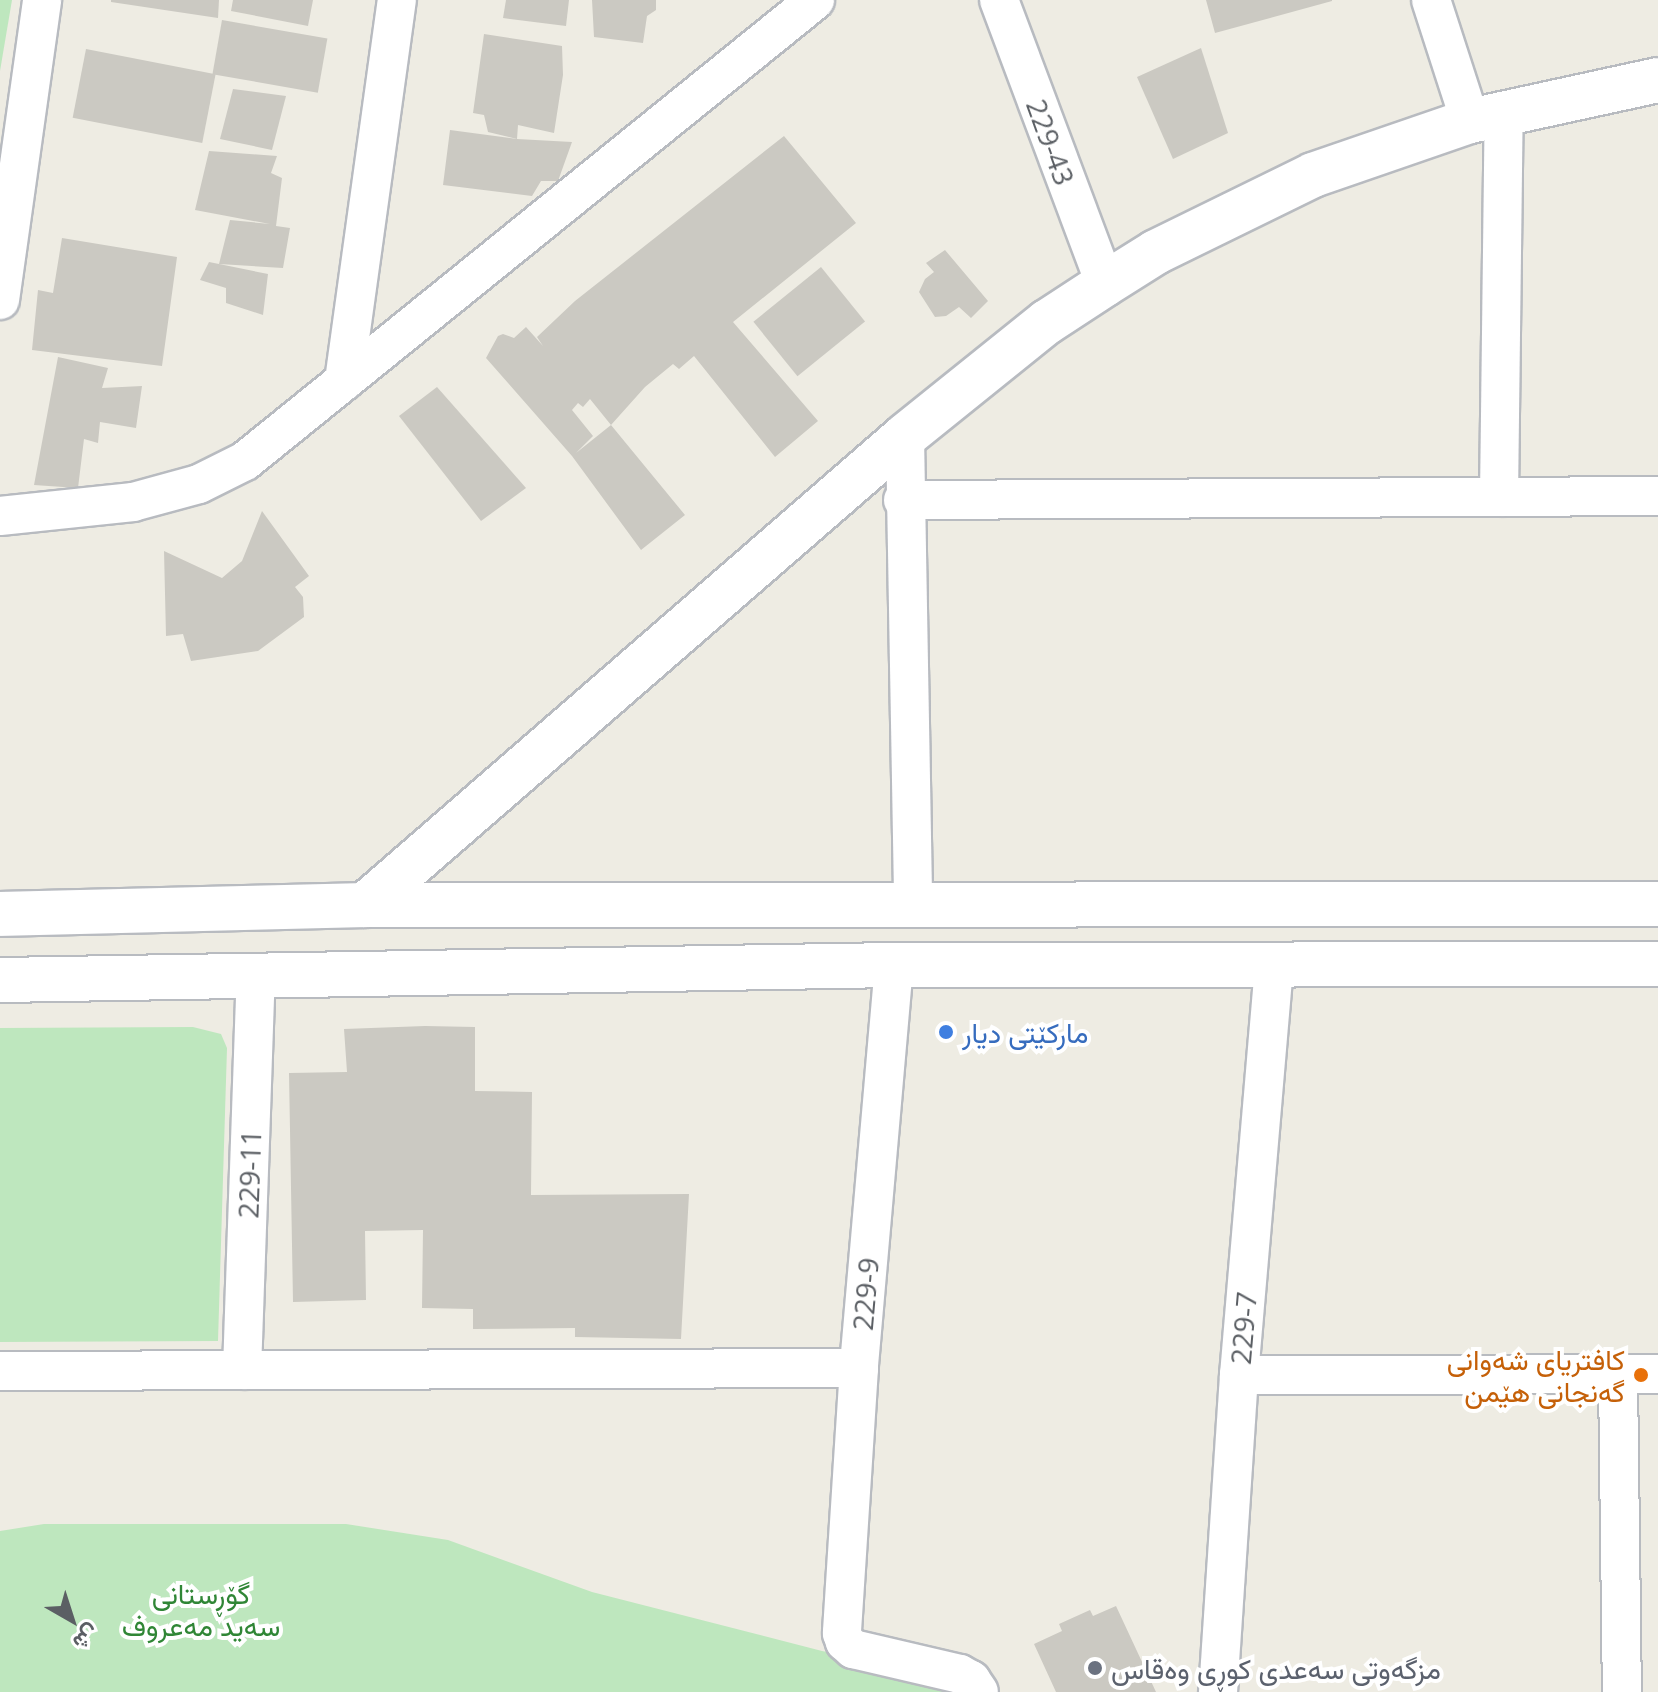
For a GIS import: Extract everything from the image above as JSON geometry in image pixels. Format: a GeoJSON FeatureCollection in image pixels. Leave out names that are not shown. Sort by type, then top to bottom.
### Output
{"type":"FeatureCollection","features":[{"type":"Feature","properties":{"kind":"street"},"geometry":{"type":"LineString","coordinates":[[0,300],[8,187],[42,0]]}},
{"type":"Feature","properties":{"kind":"street"},"geometry":{"type":"LineString","coordinates":[[344,381],[397,0]]}},
{"type":"Feature","properties":{"kind":"street"},"geometry":{"type":"LineString","coordinates":[[0,516],[133,502],[199,484],[245,461],[815,0]]}},
{"type":"Feature","properties":{"kind":"street","name":"229-43"},"geometry":{"type":"LineString","coordinates":[[999,0],[1105,284]]}},
{"type":"Feature","properties":{"kind":"street"},"geometry":{"type":"LineString","coordinates":[[1431,0],[1487,117],[1499,497]]}},
{"type":"Feature","properties":{"kind":"street"},"geometry":{"type":"LineString","coordinates":[[365,905],[905,436],[1047,322],[1105,284],[1156,252],[1313,175],[1487,117],[1658,80]]}},
{"type":"Feature","properties":{"kind":"street"},"geometry":{"type":"LineString","coordinates":[[905,436],[903,500],[913,904]]}},
{"type":"Feature","properties":{"kind":"street"},"geometry":{"type":"LineString","coordinates":[[903,500],[1658,496]]}},
{"type":"Feature","properties":{"kind":"street"},"geometry":{"type":"LineString","coordinates":[[1125,904],[1125,964]]}},
{"type":"Feature","properties":{"kind":"street"},"geometry":{"type":"LineString","coordinates":[[0,914],[365,905],[1658,904]]}},
{"type":"Feature","properties":{"kind":"street","name":"229-7"},"geometry":{"type":"LineString","coordinates":[[1218,1692],[1239,1375],[1274,964]]}},
{"type":"Feature","properties":{"kind":"street"},"geometry":{"type":"LineString","coordinates":[[0,980],[894,965],[1658,964]]}},
{"type":"Feature","properties":{"kind":"street","name":"229-9"},"geometry":{"type":"LineString","coordinates":[[894,965],[859,1368],[843,1625],[845,1642],[853,1649],[960,1674],[971,1680],[979,1692]]}},
{"type":"Feature","properties":{"kind":"street","name":"229-11"},"geometry":{"type":"LineString","coordinates":[[242,1370],[256,978]]}},
{"type":"Feature","properties":{"kind":"street"},"geometry":{"type":"LineString","coordinates":[[0,1371],[859,1368]]}},
{"type":"Feature","properties":{"kind":"street"},"geometry":{"type":"LineString","coordinates":[[1239,1375],[1658,1374]]}},
{"type":"Feature","properties":{"kind":"street"},"geometry":{"type":"LineString","coordinates":[[1618,1375],[1622,1692]]}},
{"type":"Feature","properties":{"kind":"green space"},"geometry":{"type":"Polygon","coordinates":[[[0,0],[12,0],[0,71],[0,0]]]}},
{"type":"Feature","properties":{"kind":"green space"},"geometry":{"type":"Polygon","coordinates":[[[193,1027],[221,1034],[227,1048],[218,1341],[0,1342],[0,1028],[193,1027]]]}},
{"type":"Feature","properties":{"kind":"green space","name":"گۆڕستانی سەید مەعروف"},"geometry":{"type":"Polygon","coordinates":[[[44,1524],[346,1524],[448,1540],[592,1592],[822,1651],[954,1677],[965,1692],[0,1692],[0,1531],[44,1524]]]}},
{"type":"Feature","properties":{"kind":"building"},"geometry":{"type":"Polygon","coordinates":[[[219,0],[218,18],[111,2],[219,0]]]}},
{"type":"Feature","properties":{"kind":"building"},"geometry":{"type":"Polygon","coordinates":[[[233,0],[313,0],[308,26],[231,11],[233,0]]]}},
{"type":"Feature","properties":{"kind":"building"},"geometry":{"type":"Polygon","coordinates":[[[506,0],[569,0],[566,26],[503,18],[506,0]]]}},
{"type":"Feature","properties":{"kind":"building"},"geometry":{"type":"Polygon","coordinates":[[[592,0],[656,0],[656,10],[647,16],[643,43],[594,37],[592,0]]]}},
{"type":"Feature","properties":{"kind":"building"},"geometry":{"type":"Polygon","coordinates":[[[1206,0],[1332,0],[1332,1],[1215,33],[1206,0]]]}},
{"type":"Feature","properties":{"kind":"building"},"geometry":{"type":"Polygon","coordinates":[[[222,20],[327,39],[318,93],[212,74],[222,20]]]}},
{"type":"Feature","properties":{"kind":"building"},"geometry":{"type":"Polygon","coordinates":[[[484,34],[562,46],[563,75],[554,133],[518,125],[517,139],[488,132],[484,115],[473,113],[484,34]]]}},
{"type":"Feature","properties":{"kind":"building"},"geometry":{"type":"Polygon","coordinates":[[[1201,48],[1228,133],[1173,159],[1137,77],[1201,48]]]}},
{"type":"Feature","properties":{"kind":"building"},"geometry":{"type":"Polygon","coordinates":[[[86,49],[216,74],[202,143],[73,118],[86,49]]]}},
{"type":"Feature","properties":{"kind":"building"},"geometry":{"type":"Polygon","coordinates":[[[233,89],[286,96],[272,150],[220,139],[233,89]]]}},
{"type":"Feature","properties":{"kind":"building"},"geometry":{"type":"Polygon","coordinates":[[[450,130],[572,142],[558,181],[541,181],[532,196],[443,185],[450,130]]]}},
{"type":"Feature","properties":{"kind":"building"},"geometry":{"type":"Polygon","coordinates":[[[784,136],[856,223],[733,322],[818,421],[775,457],[694,356],[679,369],[673,364],[645,387],[611,425],[685,515],[641,550],[572,456],[486,358],[498,336],[503,334],[514,338],[526,327],[543,346],[537,337],[575,301],[784,136]],[[590,399],[583,407],[578,403],[572,410],[593,436],[576,453],[611,425],[590,399]]]}},
{"type":"Feature","properties":{"kind":"building"},"geometry":{"type":"Polygon","coordinates":[[[209,151],[277,156],[271,173],[282,178],[276,226],[290,228],[283,268],[219,264],[230,220],[270,224],[195,210],[209,151]]]}},
{"type":"Feature","properties":{"kind":"building"},"geometry":{"type":"Polygon","coordinates":[[[62,238],[177,257],[162,366],[32,350],[38,290],[53,293],[62,238]]]}},
{"type":"Feature","properties":{"kind":"building"},"geometry":{"type":"Polygon","coordinates":[[[945,250],[988,301],[971,318],[959,307],[946,316],[935,317],[919,292],[925,279],[934,272],[926,263],[945,250]]]}},
{"type":"Feature","properties":{"kind":"building"},"geometry":{"type":"Polygon","coordinates":[[[209,262],[268,274],[263,315],[226,303],[226,288],[200,280],[209,262]]]}},
{"type":"Feature","properties":{"kind":"building"},"geometry":{"type":"Polygon","coordinates":[[[821,267],[865,321],[797,376],[753,322],[821,267]]]}},
{"type":"Feature","properties":{"kind":"building"},"geometry":{"type":"Polygon","coordinates":[[[58,357],[108,368],[102,388],[142,386],[136,428],[100,422],[98,443],[84,439],[78,488],[34,485],[58,357]]]}},
{"type":"Feature","properties":{"kind":"building"},"geometry":{"type":"Polygon","coordinates":[[[437,387],[526,488],[481,521],[399,416],[437,387]]]}},
{"type":"Feature","properties":{"kind":"building"},"geometry":{"type":"Polygon","coordinates":[[[262,511],[309,576],[295,587],[303,597],[304,617],[258,651],[191,661],[183,634],[166,636],[164,551],[222,578],[242,561],[262,511]]]}},
{"type":"Feature","properties":{"kind":"building"},"geometry":{"type":"Polygon","coordinates":[[[475,1027],[475,1091],[532,1092],[531,1195],[689,1194],[681,1339],[575,1337],[575,1328],[473,1329],[473,1309],[422,1308],[423,1230],[365,1231],[366,1300],[293,1302],[289,1073],[347,1072],[344,1029],[475,1027]]]}},
{"type":"Feature","properties":{"kind":"building","name":"مزگەوتی سەعدی کوڕی وەقاس"},"geometry":{"type":"Polygon","coordinates":[[[1116,1606],[1156,1692],[1056,1692],[1034,1644],[1062,1631],[1059,1624],[1090,1610],[1093,1616],[1116,1606]]]}},
{"type":"Feature","properties":{"kind":"place","name":"مارکێتی دیار"},"geometry":{"type":"Point","coordinates":[946,1032]}},
{"type":"Feature","properties":{"kind":"place","name":"کافتریای شەوانی گەنجانی هێمن"},"geometry":{"type":"Point","coordinates":[1641,1375]}},
{"type":"Feature","properties":{"kind":"place","name":"مزگەوتی سەعدی کوڕی وەقاس"},"geometry":{"type":"Point","coordinates":[1095,1668]}}]}
